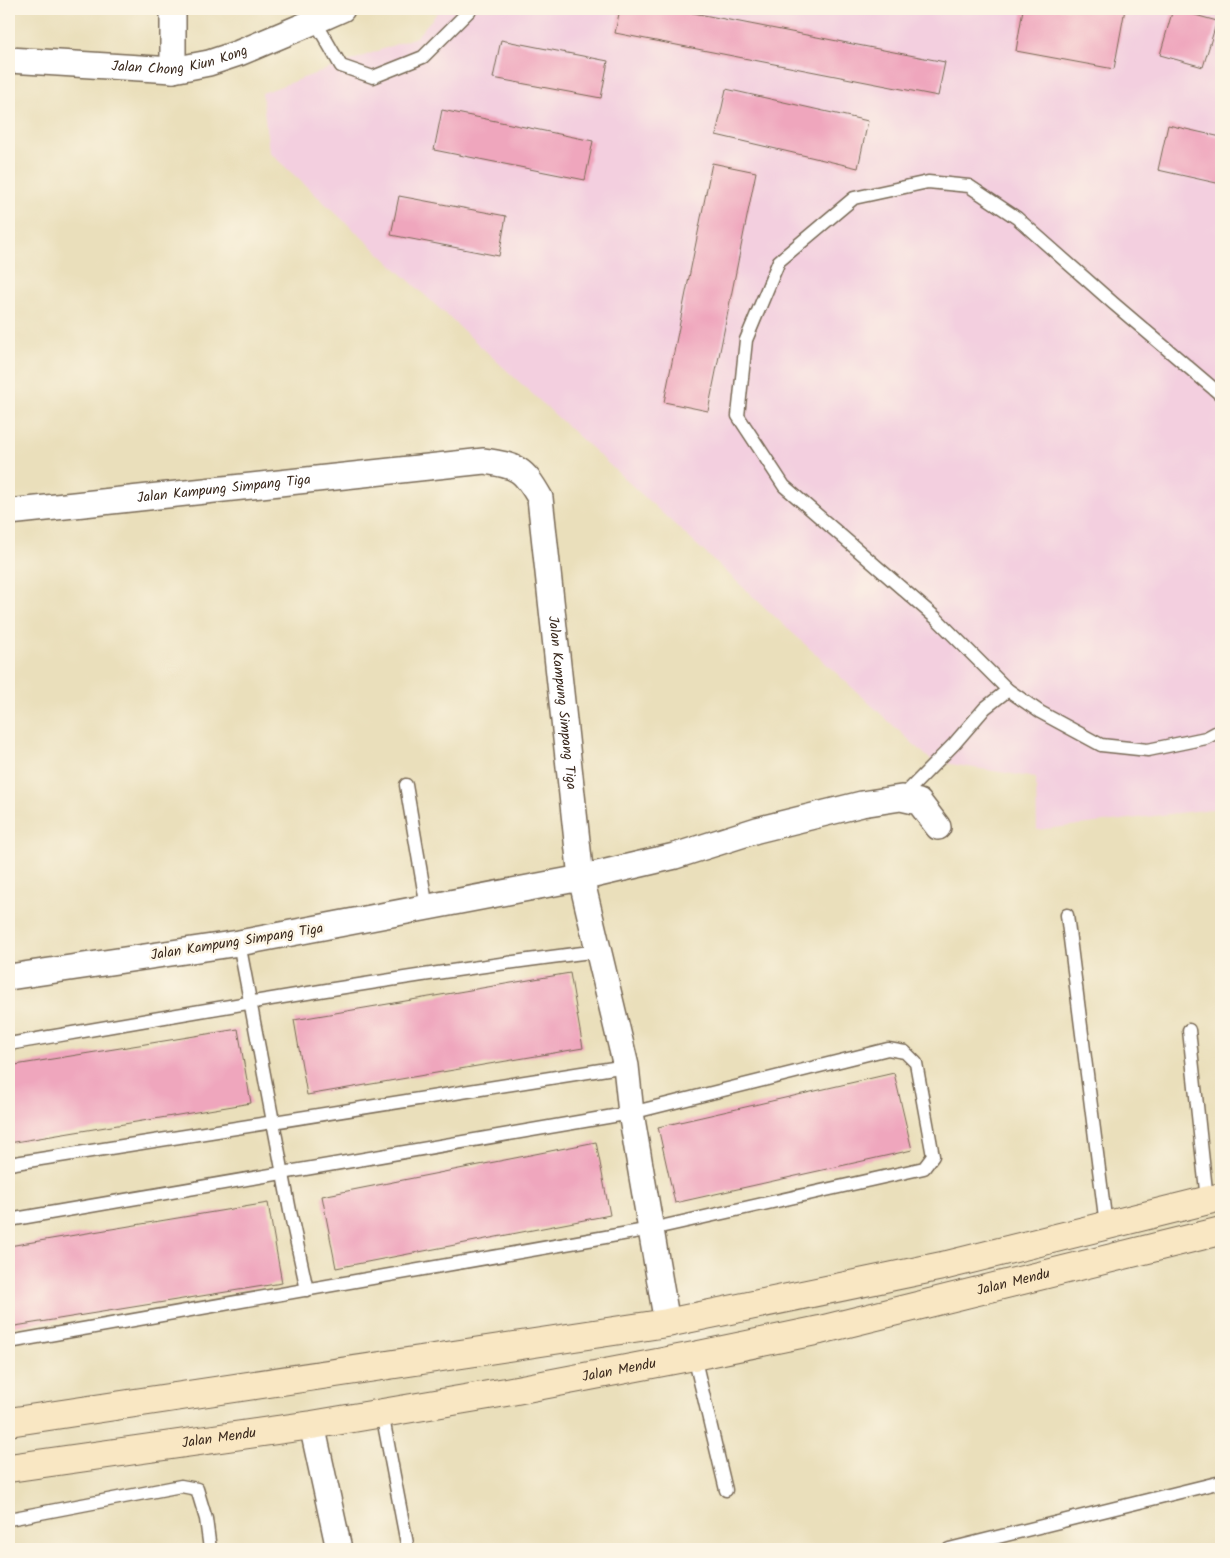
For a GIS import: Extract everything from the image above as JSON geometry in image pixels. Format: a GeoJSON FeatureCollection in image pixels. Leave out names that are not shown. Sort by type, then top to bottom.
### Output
{"type":"FeatureCollection","features":[{"type":"Feature","properties":{"kind":"main road"},"geometry":{"type":"LineString","coordinates":[[9,1422],[667,1323],[947,1265],[1214,1198]]}},
{"type":"Feature","properties":{"kind":"main road","name":"Jalan Mendu"},"geometry":{"type":"LineString","coordinates":[[9,1468],[312,1425],[506,1392],[694,1356],[820,1330],[1221,1231]]}},
{"type":"Feature","properties":{"kind":"street"},"geometry":{"type":"LineString","coordinates":[[173,9],[173,70]]}},
{"type":"Feature","properties":{"kind":"street","name":"Jalan Chong Kiun Kong"},"geometry":{"type":"LineString","coordinates":[[9,60],[173,70],[209,63],[240,53],[342,9]]}},
{"type":"Feature","properties":{"kind":"street","name":"Jalan Kampung Simpang Tiga"},"geometry":{"type":"LineString","coordinates":[[9,512],[484,461],[510,465],[529,478],[540,498],[581,878],[239,944],[9,977]]}},
{"type":"Feature","properties":{"kind":"street"},"geometry":{"type":"LineString","coordinates":[[667,1323],[631,1113],[626,1066],[581,878],[675,856],[756,830],[862,804],[901,798],[919,802],[938,827]]}},
{"type":"Feature","properties":{"kind":"street"},"geometry":{"type":"LineString","coordinates":[[312,1425],[340,1549]]}},
{"type":"Feature","properties":{"kind":"lane"},"geometry":{"type":"LineString","coordinates":[[315,22],[341,66],[373,77],[423,58],[471,9]]}},
{"type":"Feature","properties":{"kind":"lane"},"geometry":{"type":"LineString","coordinates":[[1221,395],[1017,218],[969,186],[928,182],[854,198],[779,261],[746,340],[738,416],[784,486],[936,618],[1008,690],[1040,712],[1101,745],[1148,750],[1206,738],[1221,730]]}},
{"type":"Feature","properties":{"kind":"lane"},"geometry":{"type":"LineString","coordinates":[[901,798],[954,744],[985,708],[1008,690]]}},
{"type":"Feature","properties":{"kind":"lane"},"geometry":{"type":"LineString","coordinates":[[406,785],[427,908]]}},
{"type":"Feature","properties":{"kind":"lane"},"geometry":{"type":"LineString","coordinates":[[1067,915],[1106,1225]]}},
{"type":"Feature","properties":{"kind":"lane"},"geometry":{"type":"LineString","coordinates":[[239,944],[307,1290]]}},
{"type":"Feature","properties":{"kind":"lane"},"geometry":{"type":"LineString","coordinates":[[9,1044],[250,1002],[507,962],[599,951]]}},
{"type":"Feature","properties":{"kind":"lane"},"geometry":{"type":"LineString","coordinates":[[1189,1030],[1214,1198]]}},
{"type":"Feature","properties":{"kind":"lane"},"geometry":{"type":"LineString","coordinates":[[9,1220],[631,1113],[888,1049],[905,1052],[916,1063],[932,1156],[924,1168],[651,1229],[9,1342]]}},
{"type":"Feature","properties":{"kind":"lane"},"geometry":{"type":"LineString","coordinates":[[9,1164],[626,1066]]}},
{"type":"Feature","properties":{"kind":"lane"},"geometry":{"type":"LineString","coordinates":[[694,1356],[726,1490]]}},
{"type":"Feature","properties":{"kind":"lane"},"geometry":{"type":"LineString","coordinates":[[382,1413],[408,1549]]}},
{"type":"Feature","properties":{"kind":"lane"},"geometry":{"type":"LineString","coordinates":[[949,1549],[1221,1482]]}},
{"type":"Feature","properties":{"kind":"lane"},"geometry":{"type":"LineString","coordinates":[[9,1519],[181,1486],[197,1489],[206,1519],[210,1549]]}},
{"type":"Feature","properties":{"kind":"shaded area"},"geometry":{"type":"Polygon","coordinates":[[[441,9],[1221,9],[1221,808],[1037,830],[1036,778],[932,761],[269,152],[262,93],[416,37],[441,9]]]}},
{"type":"Feature","properties":{"kind":"building"},"geometry":{"type":"Polygon","coordinates":[[[620,9],[673,9],[945,62],[938,96],[615,33],[620,9]]]}},
{"type":"Feature","properties":{"kind":"building"},"geometry":{"type":"Polygon","coordinates":[[[1023,9],[1125,9],[1114,69],[1016,51],[1023,9]]]}},
{"type":"Feature","properties":{"kind":"building"},"geometry":{"type":"Polygon","coordinates":[[[1173,9],[1217,21],[1203,67],[1160,55],[1173,9]]]}},
{"type":"Feature","properties":{"kind":"building"},"geometry":{"type":"Polygon","coordinates":[[[501,40],[608,61],[601,98],[493,78],[501,40]]]}},
{"type":"Feature","properties":{"kind":"building"},"geometry":{"type":"Polygon","coordinates":[[[726,89],[868,121],[858,168],[716,135],[726,89]]]}},
{"type":"Feature","properties":{"kind":"building"},"geometry":{"type":"Polygon","coordinates":[[[442,110],[593,141],[585,180],[434,150],[442,110]]]}},
{"type":"Feature","properties":{"kind":"building"},"geometry":{"type":"Polygon","coordinates":[[[1168,125],[1221,137],[1221,184],[1158,170],[1168,125]]]}},
{"type":"Feature","properties":{"kind":"building"},"geometry":{"type":"Polygon","coordinates":[[[712,163],[756,172],[708,411],[664,402],[712,163]]]}},
{"type":"Feature","properties":{"kind":"building"},"geometry":{"type":"Polygon","coordinates":[[[399,196],[506,216],[499,256],[391,235],[399,196]]]}},
{"type":"Feature","properties":{"kind":"building"},"geometry":{"type":"Polygon","coordinates":[[[570,973],[583,1048],[307,1095],[294,1020],[570,973]]]}},
{"type":"Feature","properties":{"kind":"building"},"geometry":{"type":"Polygon","coordinates":[[[238,1029],[251,1103],[9,1143],[9,1066],[238,1029]]]}},
{"type":"Feature","properties":{"kind":"building"},"geometry":{"type":"Polygon","coordinates":[[[894,1073],[912,1150],[675,1203],[658,1127],[894,1073]]]}},
{"type":"Feature","properties":{"kind":"building"},"geometry":{"type":"Polygon","coordinates":[[[596,1142],[610,1215],[336,1268],[322,1196],[596,1142]]]}},
{"type":"Feature","properties":{"kind":"building"},"geometry":{"type":"Polygon","coordinates":[[[268,1203],[282,1283],[9,1327],[9,1246],[268,1203]]]}}]}
